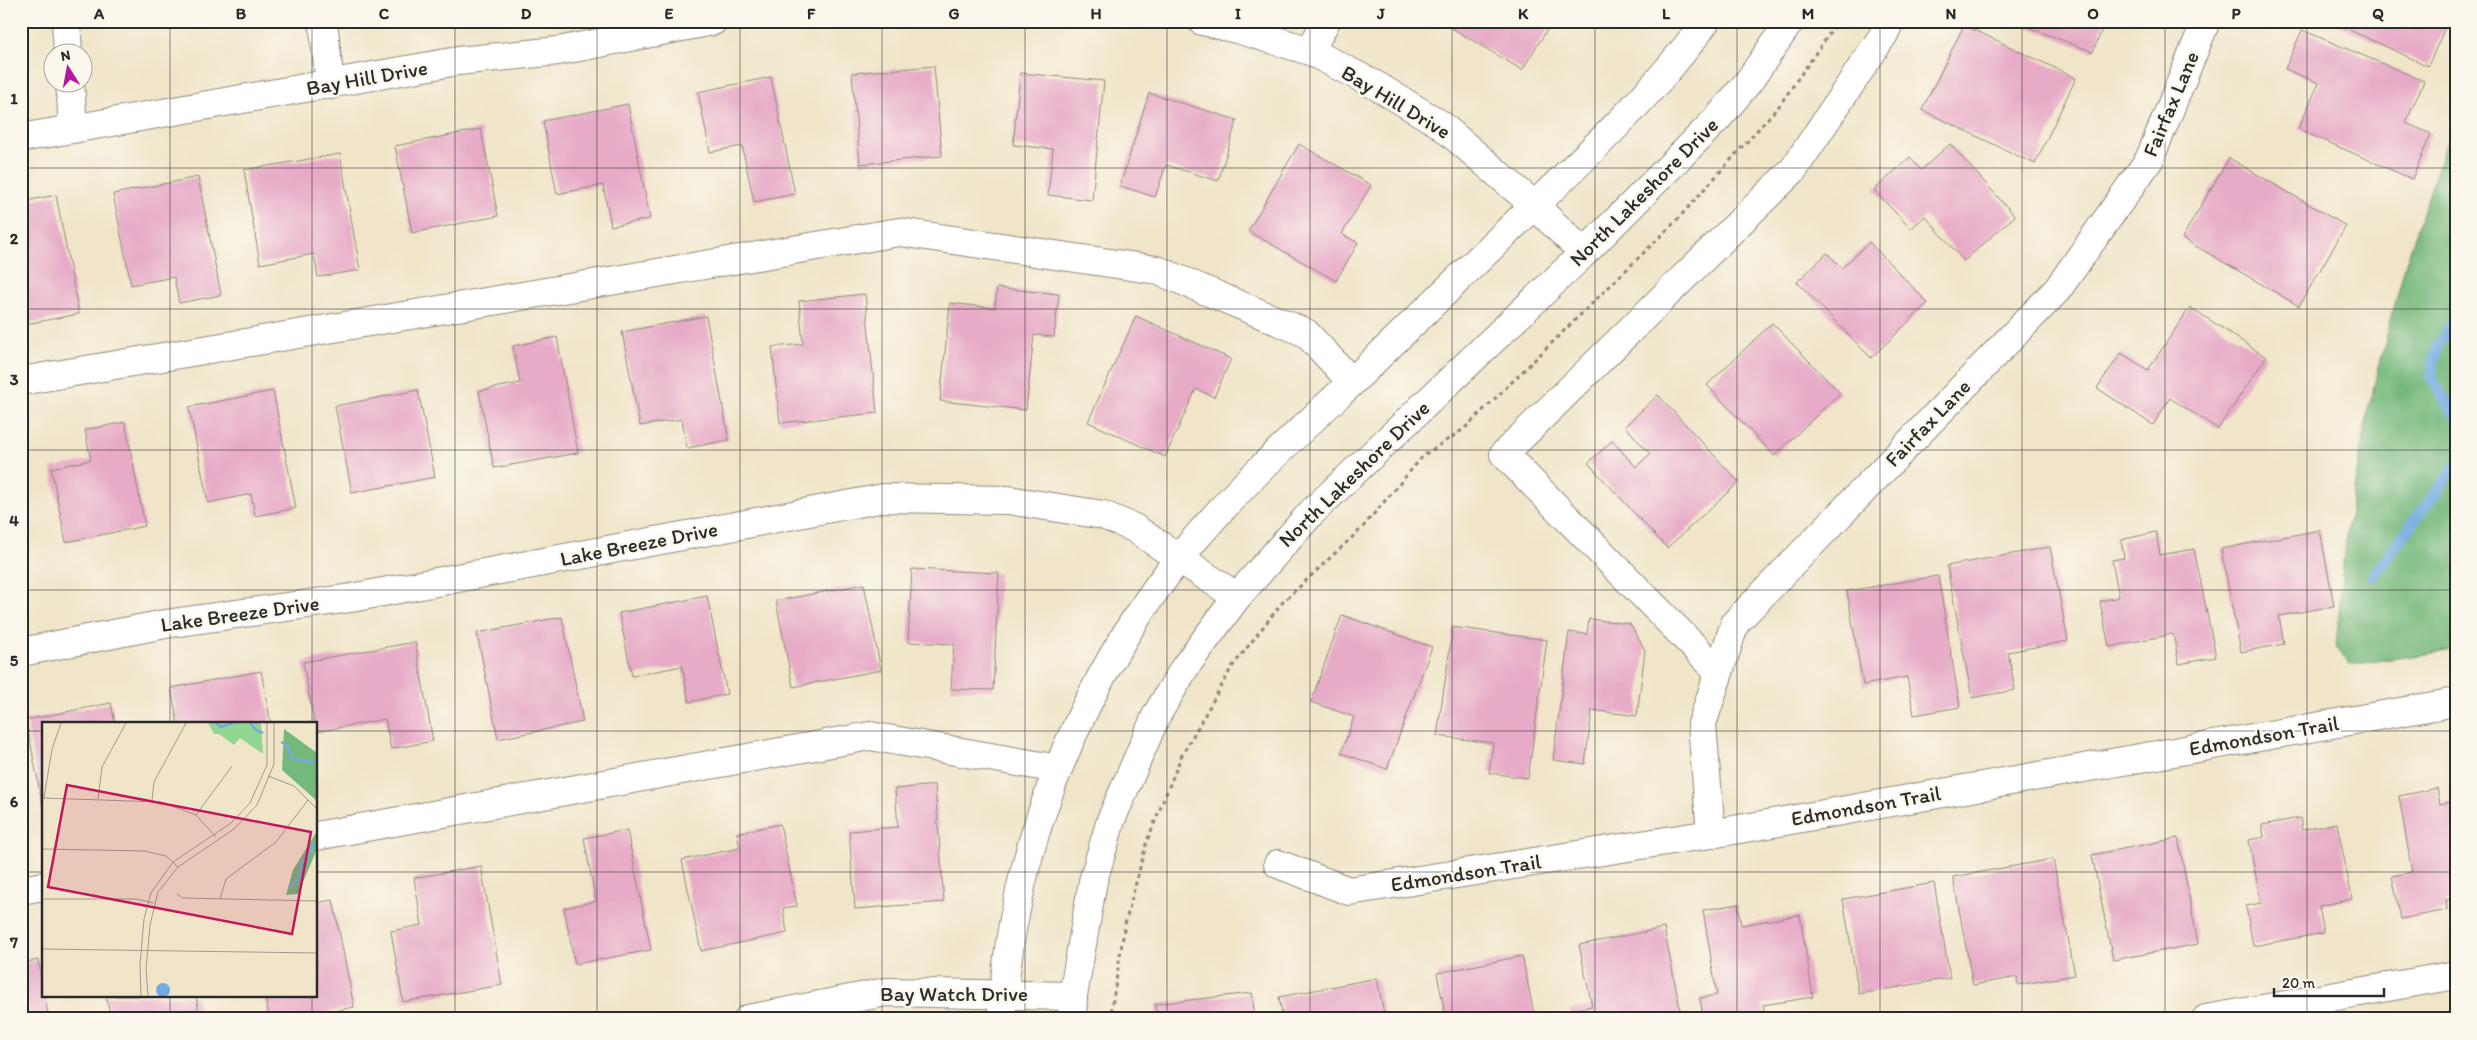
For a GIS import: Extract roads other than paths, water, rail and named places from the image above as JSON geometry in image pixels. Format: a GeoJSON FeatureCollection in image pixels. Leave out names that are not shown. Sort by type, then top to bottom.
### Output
{"type":"FeatureCollection","features":[{"type":"Feature","properties":{"kind":"street"},"geometry":{"type":"LineString","coordinates":[[66,21],[67,42]]}},
{"type":"Feature","properties":{"kind":"street"},"geometry":{"type":"LineString","coordinates":[[322,21],[330,85]]}},
{"type":"Feature","properties":{"kind":"street","name":"Bay Hill Drive"},"geometry":{"type":"LineString","coordinates":[[21,138],[458,61],[558,51],[602,32],[713,21]]}},
{"type":"Feature","properties":{"kind":"street","name":"Bay Hill Drive"},"geometry":{"type":"LineString","coordinates":[[1202,21],[1310,51],[1377,86],[1440,124],[1534,206],[1584,253]]}},
{"type":"Feature","properties":{"kind":"street"},"geometry":{"type":"LineString","coordinates":[[1310,51],[1326,21]]}},
{"type":"Feature","properties":{"kind":"street"},"geometry":{"type":"LineString","coordinates":[[1002,1006],[1018,899],[1031,850],[1058,769],[1074,733],[1115,654],[1142,611],[1180,557],[1213,519],[1634,107],[1670,68],[1706,21]]}},
{"type":"Feature","properties":{"kind":"street","name":"North Lakeshore Drive"},"geometry":{"type":"LineString","coordinates":[[1073,1007],[1093,882],[1115,812],[1156,716],[1185,667],[1237,596],[1311,513],[1584,253],[1718,118],[1749,81],[1790,21]]}},
{"type":"Feature","properties":{"kind":"street"},"geometry":{"type":"LineString","coordinates":[[1718,672],[1504,454],[1793,170],[1884,34],[1890,21]]}},
{"type":"Feature","properties":{"kind":"street","name":"Fairfax Lane"},"geometry":{"type":"LineString","coordinates":[[1711,834],[1702,724],[1735,623],[2057,290],[2149,160],[2206,21]]}},
{"type":"Feature","properties":{"kind":"street"},"geometry":{"type":"LineString","coordinates":[[71,92],[73,129]]}},
{"type":"Feature","properties":{"kind":"street"},"geometry":{"type":"LineString","coordinates":[[21,381],[899,232],[1157,270],[1306,333],[1352,382]]}},
{"type":"Feature","properties":{"kind":"street","name":"Lake Breeze Drive"},"geometry":{"type":"LineString","coordinates":[[21,652],[165,624],[351,598],[884,498],[1008,500],[1103,516],[1134,528],[1237,596]]}},
{"type":"Feature","properties":{"kind":"street","name":"Edmondson Trail"},"geometry":{"type":"LineString","coordinates":[[1278,864],[1348,891],[1711,834],[2456,702]]}},
{"type":"Feature","properties":{"kind":"street"},"geometry":{"type":"LineString","coordinates":[[318,836],[870,736],[1058,769]]}},
{"type":"Feature","properties":{"kind":"street"},"geometry":{"type":"LineString","coordinates":[[21,890],[42,886]]}},
{"type":"Feature","properties":{"kind":"street"},"geometry":{"type":"LineString","coordinates":[[2206,1019],[2456,975]]}},
{"type":"Feature","properties":{"kind":"street","name":"Bay Watch Drive"},"geometry":{"type":"LineString","coordinates":[[748,1019],[886,992],[1002,1006],[1073,1007]]}},
{"type":"Feature","properties":{"kind":"waterway"},"geometry":{"type":"LineString","coordinates":[[2456,317],[2437,346],[2431,378],[2456,418]]}},
{"type":"Feature","properties":{"kind":"waterway"},"geometry":{"type":"LineString","coordinates":[[2373,576],[2456,465]]}}]}
